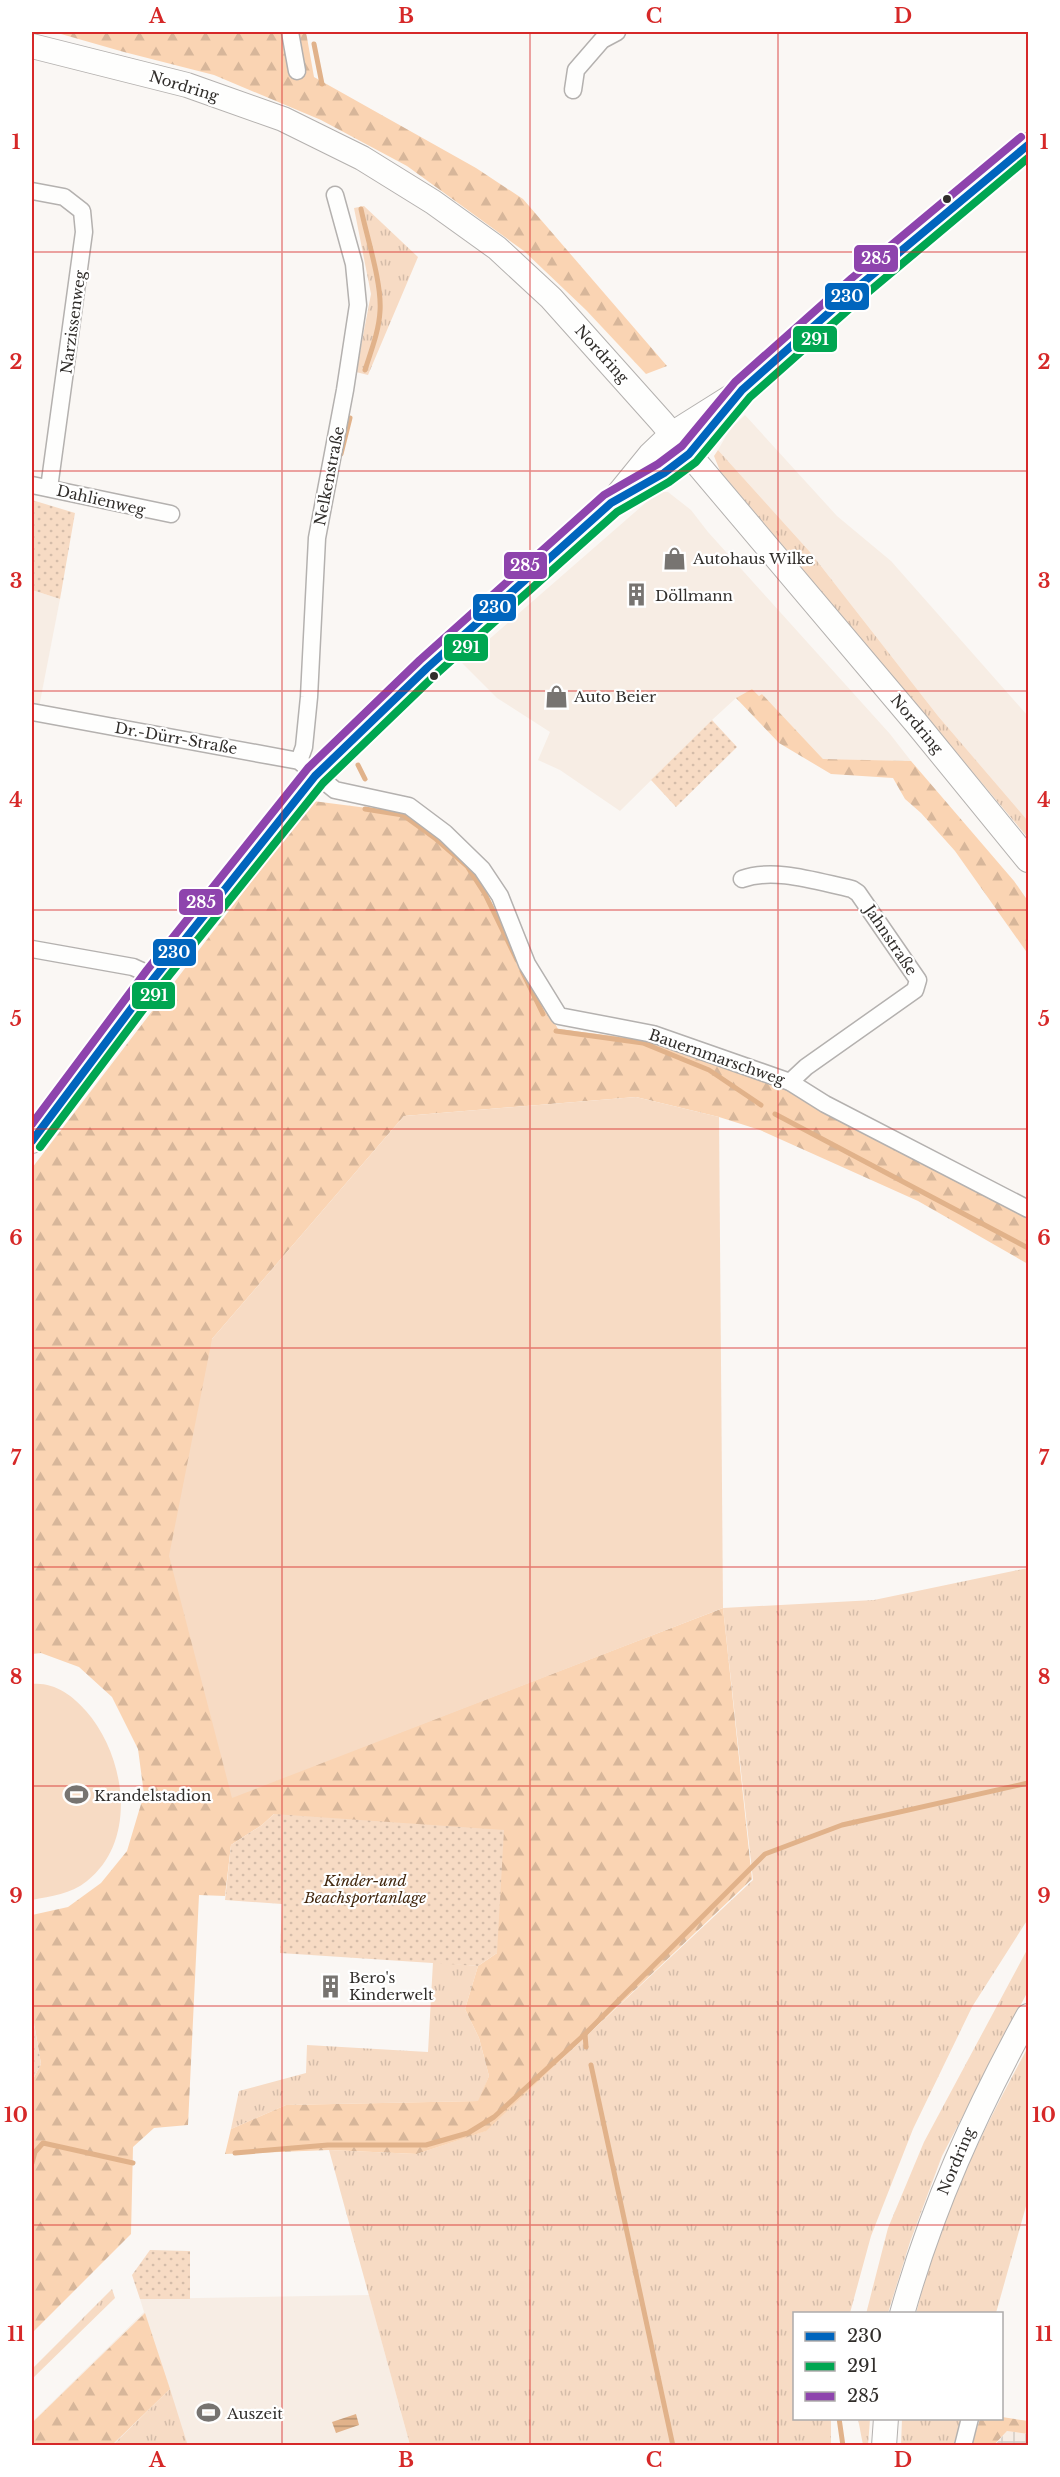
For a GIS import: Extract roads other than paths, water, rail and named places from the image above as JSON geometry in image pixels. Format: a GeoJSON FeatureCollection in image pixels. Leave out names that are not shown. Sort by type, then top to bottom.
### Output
{"type":"FeatureCollection","features":[{"type":"Feature","properties":{"kind":"main road","name":"Nordring"},"geometry":{"type":"LineString","coordinates":[[32,46],[187,85],[283,119],[362,158],[433,202],[497,248],[551,298],[672,434],[910,715],[1029,860]]}},
{"type":"Feature","properties":{"kind":"main road"},"geometry":{"type":"LineString","coordinates":[[32,1141],[307,768],[427,668],[611,503],[650,455],[672,434],[742,390],[852,293],[1029,145]]}},
{"type":"Feature","properties":{"kind":"main road"},"geometry":{"type":"LineString","coordinates":[[611,503],[664,473],[689,454],[742,390]]}},
{"type":"Feature","properties":{"kind":"main road","name":"Nordring"},"geometry":{"type":"LineString","coordinates":[[902,2312],[932,2219],[954,2162],[985,2097],[1029,2016]]}},
{"type":"Feature","properties":{"kind":"main road"},"geometry":{"type":"LineString","coordinates":[[884,2445],[886,2420]]}},
{"type":"Feature","properties":{"kind":"street"},"geometry":{"type":"LineString","coordinates":[[290,32],[297,71]]}},
{"type":"Feature","properties":{"kind":"street"},"geometry":{"type":"LineString","coordinates":[[573,90],[576,70],[602,40],[617,32]]}},
{"type":"Feature","properties":{"kind":"street","name":"Narzissenweg"},"geometry":{"type":"LineString","coordinates":[[32,192],[64,197],[82,211],[84,232],[49,489]]}},
{"type":"Feature","properties":{"kind":"street","name":"Nelkenstraße"},"geometry":{"type":"LineString","coordinates":[[307,768],[304,747],[309,697],[317,538],[345,390],[358,305],[354,264],[335,195]]}},
{"type":"Feature","properties":{"kind":"street","name":"Dahlienweg"},"geometry":{"type":"LineString","coordinates":[[32,485],[143,510],[171,514]]}},
{"type":"Feature","properties":{"kind":"street","name":"Dr.-Dürr-Straße"},"geometry":{"type":"LineString","coordinates":[[32,712],[307,768]]}},
{"type":"Feature","properties":{"kind":"street","name":"Bauernmarschweg"},"geometry":{"type":"LineString","coordinates":[[307,768],[335,790],[409,806],[445,833],[474,861],[500,896],[527,964],[559,1016],[652,1034],[790,1082],[825,1104],[1029,1209]]}},
{"type":"Feature","properties":{"kind":"street","name":"Jahnstraße"},"geometry":{"type":"LineString","coordinates":[[742,879],[757,873],[808,880],[858,892],[918,980],[915,990],[806,1066],[790,1082]]}},
{"type":"Feature","properties":{"kind":"street"},"geometry":{"type":"LineString","coordinates":[[32,949],[133,967],[155,977]]}},
{"type":"Feature","properties":{"kind":"street"},"geometry":{"type":"LineString","coordinates":[[963,2445],[969,2420]]}},
{"type":"Feature","properties":{"kind":"waterway"},"geometry":{"type":"LineString","coordinates":[[314,44],[322,84]]}},
{"type":"Feature","properties":{"kind":"waterway"},"geometry":{"type":"LineString","coordinates":[[361,209],[380,300],[378,326],[365,370]]}},
{"type":"Feature","properties":{"kind":"waterway"},"geometry":{"type":"LineString","coordinates":[[341,454],[350,418]]}},
{"type":"Feature","properties":{"kind":"waterway"},"geometry":{"type":"LineString","coordinates":[[358,765],[365,779]]}},
{"type":"Feature","properties":{"kind":"waterway"},"geometry":{"type":"LineString","coordinates":[[365,809],[403,815],[467,866],[485,894],[517,960]]}},
{"type":"Feature","properties":{"kind":"waterway"},"geometry":{"type":"LineString","coordinates":[[522,971],[543,1014]]}},
{"type":"Feature","properties":{"kind":"waterway"},"geometry":{"type":"LineString","coordinates":[[556,1031],[643,1043],[709,1070],[761,1105]]}},
{"type":"Feature","properties":{"kind":"waterway"},"geometry":{"type":"LineString","coordinates":[[775,1114],[1028,1248]]}},
{"type":"Feature","properties":{"kind":"waterway"},"geometry":{"type":"LineString","coordinates":[[235,2153],[328,2145],[426,2145],[468,2133],[494,2117],[585,2034],[765,1854],[842,1825],[1028,1783]]}},
{"type":"Feature","properties":{"kind":"waterway"},"geometry":{"type":"LineString","coordinates":[[585,2034],[586,2047]]}},
{"type":"Feature","properties":{"kind":"waterway"},"geometry":{"type":"LineString","coordinates":[[591,2065],[673,2446]]}},
{"type":"Feature","properties":{"kind":"waterway"},"geometry":{"type":"LineString","coordinates":[[32,2163],[35,2152],[43,2143],[133,2163]]}},
{"type":"Feature","properties":{"kind":"waterway"},"geometry":{"type":"LineString","coordinates":[[839,2420],[843,2446]]}},
{"type":"Feature","properties":{"kind":"place","name":"Autohaus Wilke"},"geometry":{"type":"Point","coordinates":[675,558]}},
{"type":"Feature","properties":{"kind":"place","name":"Döllmann"},"geometry":{"type":"Point","coordinates":[637,595]}},
{"type":"Feature","properties":{"kind":"place","name":"Auto Beier"},"geometry":{"type":"Point","coordinates":[556,696]}},
{"type":"Feature","properties":{"kind":"place","name":"Krandelstadion"},"geometry":{"type":"Point","coordinates":[76,1795]}},
{"type":"Feature","properties":{"kind":"place","name":"Bero's Kinderwelt"},"geometry":{"type":"Point","coordinates":[331,1986]}},
{"type":"Feature","properties":{"kind":"place","name":"Auszeit"},"geometry":{"type":"Point","coordinates":[209,2413]}},
{"type":"Feature","properties":{"kind":"park label","name":"Kinder-und Beachsportanlage"},"geometry":{"type":"Point","coordinates":[365,1888]}}]}
